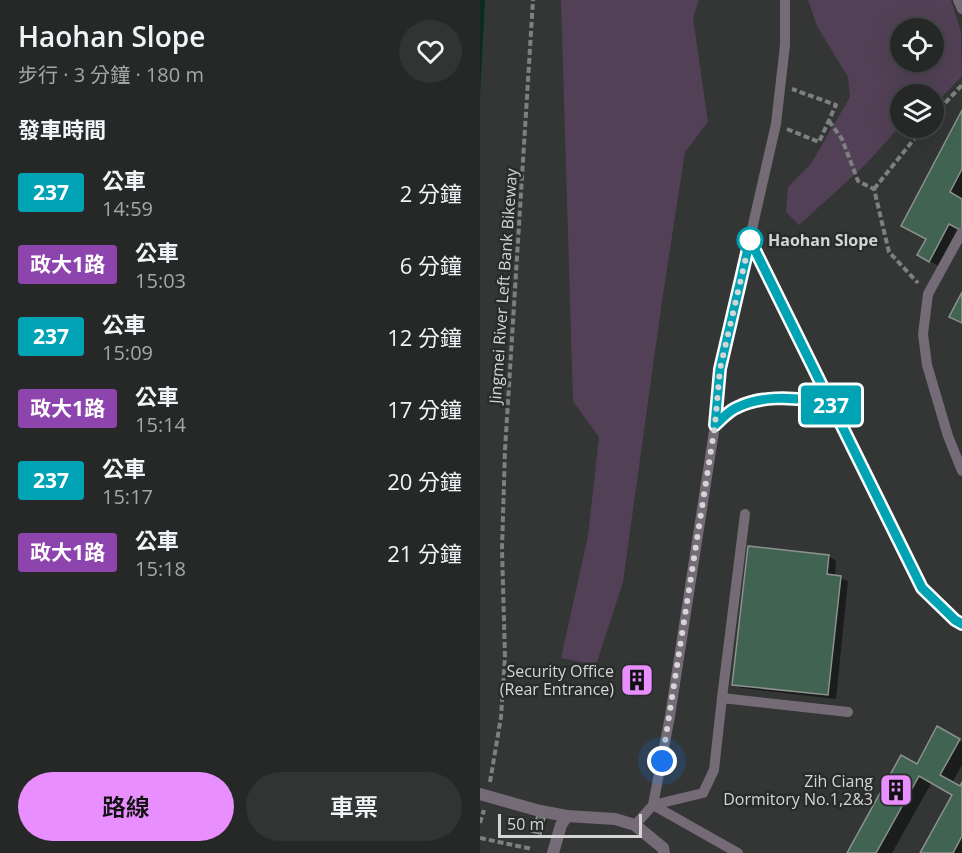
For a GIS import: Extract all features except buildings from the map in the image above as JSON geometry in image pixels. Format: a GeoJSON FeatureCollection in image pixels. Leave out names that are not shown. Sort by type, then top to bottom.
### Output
{"type":"FeatureCollection","features":[{"type":"Feature","properties":{"kind":"street"},"geometry":{"type":"LineString","coordinates":[[482,799],[567,816],[615,819],[635,825],[663,848],[664,853]]}},
{"type":"Feature","properties":{"kind":"street"},"geometry":{"type":"LineString","coordinates":[[553,853],[561,825],[567,816]]}},
{"type":"Feature","properties":{"kind":"lane"},"geometry":{"type":"LineString","coordinates":[[653,806],[670,716],[715,425],[720,369],[776,124],[785,45],[785,0]]}},
{"type":"Feature","properties":{"kind":"lane"},"geometry":{"type":"LineString","coordinates":[[958,0],[962,9]]}},
{"type":"Feature","properties":{"kind":"lane"},"geometry":{"type":"LineString","coordinates":[[962,232],[928,294],[923,334],[927,365],[948,436],[962,471]]}},
{"type":"Feature","properties":{"kind":"lane"},"geometry":{"type":"LineString","coordinates":[[750,240],[922,588],[962,624]]}},
{"type":"Feature","properties":{"kind":"lane"},"geometry":{"type":"LineString","coordinates":[[715,425],[736,407],[761,400],[799,398],[830,403]]}},
{"type":"Feature","properties":{"kind":"lane"},"geometry":{"type":"LineString","coordinates":[[635,825],[653,806],[703,793],[714,770],[745,514]]}},
{"type":"Feature","properties":{"kind":"lane"},"geometry":{"type":"LineString","coordinates":[[722,698],[848,712]]}},
{"type":"Feature","properties":{"kind":"lane"},"geometry":{"type":"LineString","coordinates":[[653,806],[738,853]]}},
{"type":"Feature","properties":{"kind":"path","name":"Jingmei River Left Bank Bikeway"},"geometry":{"type":"LineString","coordinates":[[489,784],[502,707],[505,657],[502,549],[505,450],[533,0]]}},
{"type":"Feature","properties":{"kind":"path"},"geometry":{"type":"LineString","coordinates":[[776,124],[819,142],[836,105],[780,85]]}},
{"type":"Feature","properties":{"kind":"path"},"geometry":{"type":"LineString","coordinates":[[944,104],[962,85]]}},
{"type":"Feature","properties":{"kind":"path"},"geometry":{"type":"LineString","coordinates":[[829,121],[842,139],[858,181],[874,189]]}},
{"type":"Feature","properties":{"kind":"path"},"geometry":{"type":"LineString","coordinates":[[874,189],[915,138]]}},
{"type":"Feature","properties":{"kind":"path"},"geometry":{"type":"LineString","coordinates":[[874,189],[889,252],[928,294]]}},
{"type":"Feature","properties":{"kind":"path"},"geometry":{"type":"LineString","coordinates":[[480,823],[482,799]]}},
{"type":"Feature","properties":{"kind":"path"},"geometry":{"type":"LineString","coordinates":[[480,838],[532,849]]}},
{"type":"Feature","properties":{"kind":"shaded area"},"geometry":{"type":"Polygon","coordinates":[[[480,0],[485,0],[480,96],[480,0]]]}},
{"type":"Feature","properties":{"kind":"shaded area"},"geometry":{"type":"Polygon","coordinates":[[[561,0],[699,0],[693,18],[708,122],[685,152],[623,582],[596,665],[561,658],[588,536],[599,437],[573,401],[561,0]]]}},
{"type":"Feature","properties":{"kind":"shaded area"},"geometry":{"type":"Polygon","coordinates":[[[808,0],[951,0],[961,32],[962,76],[944,95],[944,84],[890,84],[890,137],[866,164],[799,225],[786,212],[788,187],[811,164],[850,97],[848,77],[817,26],[808,0]]]}},
{"type":"Feature","properties":{"kind":"bus line","name":"237"},"geometry":{"type":"LineString","coordinates":[[814,401],[799,398],[761,400],[736,407],[715,425],[720,369],[750,240],[922,588],[962,624]]}},
{"type":"Feature","properties":{"kind":"place","name":"Haohan Slope"},"geometry":{"type":"Point","coordinates":[750,240]}},
{"type":"Feature","properties":{"kind":"place","name":"Security Office (Rear Entrance)"},"geometry":{"type":"Point","coordinates":[637,680]}},
{"type":"Feature","properties":{"kind":"place","name":"Zih Ciang Dormitory No.1,2&3"},"geometry":{"type":"Point","coordinates":[896,790]}},
{"type":"Feature","properties":{"kind":"route"},"geometry":{"type":"LineString","coordinates":[[662,761],[715,425],[720,369],[750,240]]}}]}
